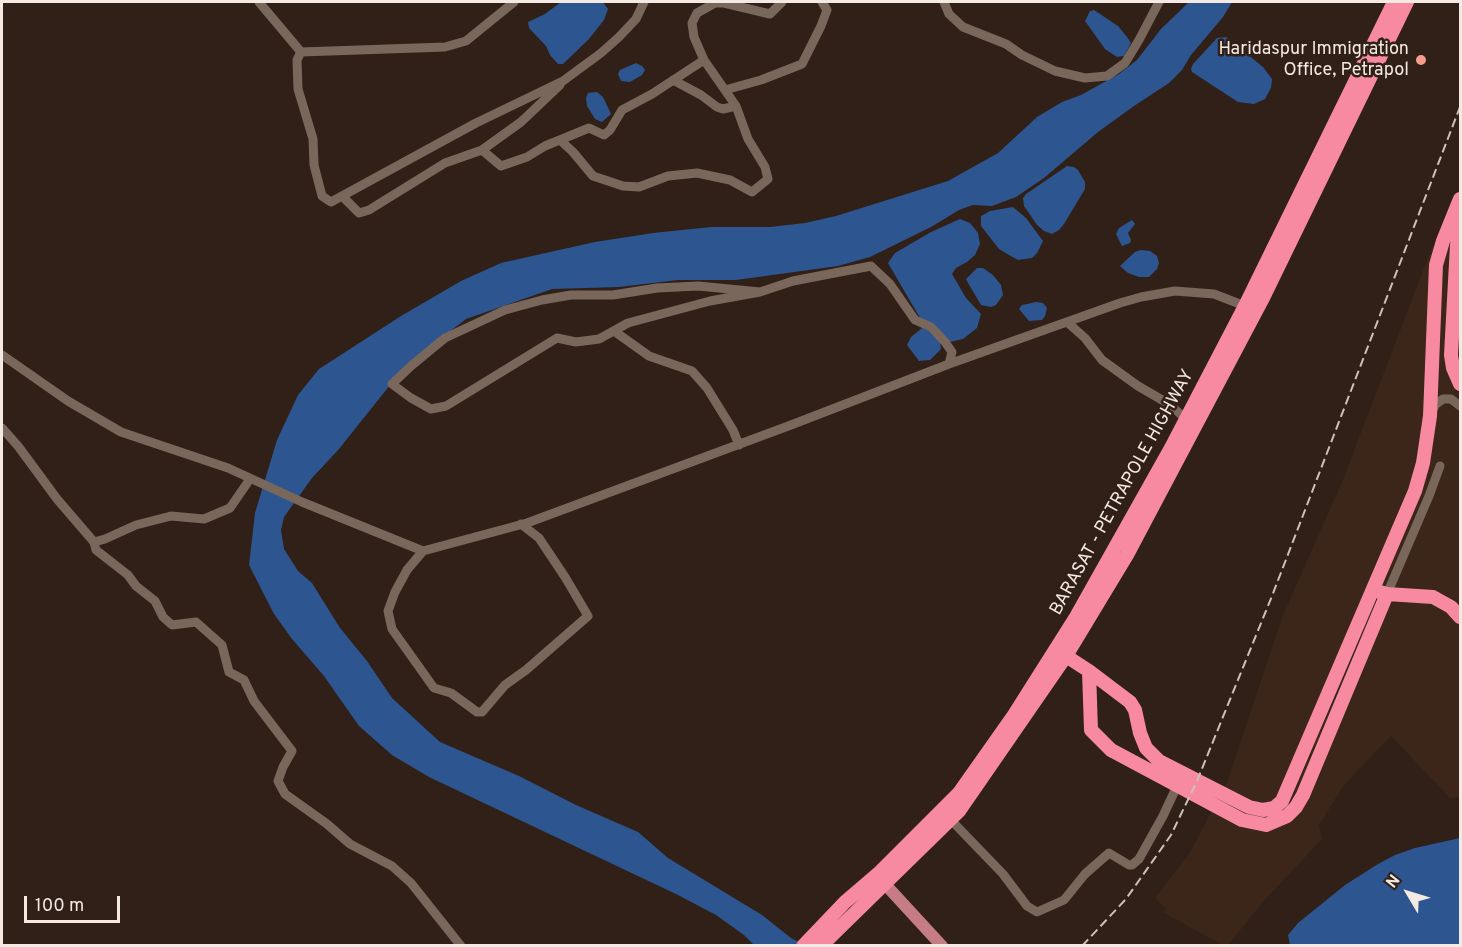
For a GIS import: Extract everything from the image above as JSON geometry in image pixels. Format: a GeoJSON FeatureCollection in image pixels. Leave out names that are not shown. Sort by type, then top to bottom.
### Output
{"type":"FeatureCollection","features":[{"type":"Feature","properties":{"kind":"highway","name":"BARASAT - PETRAPOLE HIGHWAY"},"geometry":{"type":"LineString","coordinates":[[821,945],[832,925],[964,786],[1014,715],[1077,617],[1115,552],[1245,306],[1394,2]]}},
{"type":"Feature","properties":{"kind":"highway","name":"BARASAT - PETRAPOLE HIGHWAY"},"geometry":{"type":"LineString","coordinates":[[803,945],[884,883],[959,811],[1066,656],[1127,555],[1257,309],[1407,2]]}},
{"type":"Feature","properties":{"kind":"highway"},"geometry":{"type":"LineString","coordinates":[[1066,656],[1089,670],[1130,702],[1135,710],[1146,748],[1159,761],[1249,807],[1263,810],[1274,808],[1282,801],[1415,491],[1423,463],[1430,416],[1436,265],[1443,241],[1461,199]]}},
{"type":"Feature","properties":{"kind":"highway"},"geometry":{"type":"LineString","coordinates":[[1461,226],[1457,245],[1451,356],[1453,368],[1461,384]]}},
{"type":"Feature","properties":{"kind":"highway"},"geometry":{"type":"LineString","coordinates":[[1373,589],[1387,594],[1432,597],[1451,607],[1461,617]]}},
{"type":"Feature","properties":{"kind":"highway"},"geometry":{"type":"LineString","coordinates":[[1089,670],[1091,730],[1111,750],[1242,820],[1255,825],[1266,825],[1287,816],[1303,795],[1387,594]]}},
{"type":"Feature","properties":{"kind":"main road"},"geometry":{"type":"LineString","coordinates":[[884,883],[942,945]]}},
{"type":"Feature","properties":{"kind":"street"},"geometry":{"type":"LineString","coordinates":[[259,2],[301,52]]}},
{"type":"Feature","properties":{"kind":"street"},"geometry":{"type":"LineString","coordinates":[[301,52],[445,47],[466,41],[514,2]]}},
{"type":"Feature","properties":{"kind":"street"},"geometry":{"type":"LineString","coordinates":[[342,196],[360,213],[369,210],[445,163],[482,150],[521,122],[563,81],[601,53],[636,19],[645,2]]}},
{"type":"Feature","properties":{"kind":"street"},"geometry":{"type":"LineString","coordinates":[[560,140],[592,176],[623,186],[639,187],[668,176],[697,173],[730,180],[752,192],[768,179],[765,167],[748,138],[736,106],[704,60],[694,37],[693,23],[702,4],[724,3],[770,14],[782,2]]}},
{"type":"Feature","properties":{"kind":"street"},"geometry":{"type":"LineString","coordinates":[[725,90],[761,80],[802,64],[827,10],[822,2]]}},
{"type":"Feature","properties":{"kind":"street"},"geometry":{"type":"LineString","coordinates":[[944,2],[949,14],[963,27],[1006,44],[1022,56],[1055,71],[1085,78],[1107,76],[1125,63],[1159,2]]}},
{"type":"Feature","properties":{"kind":"street"},"geometry":{"type":"LineString","coordinates":[[301,52],[297,60],[298,89],[313,138],[314,165],[322,196],[331,202],[493,114],[563,81]]}},
{"type":"Feature","properties":{"kind":"street"},"geometry":{"type":"LineString","coordinates":[[482,150],[501,166],[590,128],[604,135],[610,130],[622,110],[704,60]]}},
{"type":"Feature","properties":{"kind":"street"},"geometry":{"type":"LineString","coordinates":[[673,80],[701,94],[717,107],[723,109],[736,106]]}},
{"type":"Feature","properties":{"kind":"street"},"geometry":{"type":"LineString","coordinates":[[760,292],[698,286],[657,288],[613,295],[570,295],[542,300],[505,310],[445,339],[392,384],[431,409],[446,406],[557,338],[576,342],[599,339],[628,323],[760,292],[793,281],[871,266],[890,284],[913,318],[931,327],[945,342],[952,352],[949,364]]}},
{"type":"Feature","properties":{"kind":"street"},"geometry":{"type":"LineString","coordinates":[[521,524],[539,538],[588,616],[526,670],[505,685],[482,712],[477,712],[451,693],[434,688],[392,629],[388,611],[395,592],[407,570],[423,551],[521,524],[739,445],[949,364],[1120,303],[1175,291],[1214,294],[1245,306]]}},
{"type":"Feature","properties":{"kind":"street"},"geometry":{"type":"LineString","coordinates":[[1067,322],[1085,338],[1102,360],[1138,386],[1169,404],[1186,419]]}},
{"type":"Feature","properties":{"kind":"street"},"geometry":{"type":"LineString","coordinates":[[614,331],[649,357],[692,371],[707,388],[733,430],[739,445]]}},
{"type":"Feature","properties":{"kind":"street"},"geometry":{"type":"LineString","coordinates":[[2,355],[68,401],[121,432],[228,468],[302,502],[423,551]]}},
{"type":"Feature","properties":{"kind":"street"},"geometry":{"type":"LineString","coordinates":[[1430,416],[1436,404],[1443,399],[1451,399],[1461,406]]}},
{"type":"Feature","properties":{"kind":"street"},"geometry":{"type":"LineString","coordinates":[[2,428],[94,542],[96,550],[128,575],[136,586],[155,601],[163,617],[172,625],[196,622],[222,645],[229,672],[244,680],[254,702],[292,751],[278,781],[285,794],[327,824],[350,844],[392,866],[411,883],[461,945]]}},
{"type":"Feature","properties":{"kind":"street"},"geometry":{"type":"LineString","coordinates":[[1387,594],[1440,466]]}},
{"type":"Feature","properties":{"kind":"street"},"geometry":{"type":"LineString","coordinates":[[94,542],[136,525],[171,516],[204,519],[230,508],[251,479]]}},
{"type":"Feature","properties":{"kind":"street"},"geometry":{"type":"LineString","coordinates":[[1415,491],[1429,496]]}},
{"type":"Feature","properties":{"kind":"street"},"geometry":{"type":"LineString","coordinates":[[950,819],[1003,874],[1027,906],[1037,912],[1064,900],[1085,874],[1109,853],[1129,865],[1139,859],[1178,786]]}},
{"type":"Feature","properties":{"kind":"shaded area"},"geometry":{"type":"Polygon","coordinates":[[[1451,203],[1460,207],[1460,309],[1458,320],[1460,323],[1460,797],[1450,798],[1391,736],[1344,785],[1319,825],[1322,839],[1263,902],[1228,945],[1222,945],[1163,912],[1166,909],[1155,898],[1189,854],[1227,782],[1283,615],[1342,482],[1451,203]]]}},
{"type":"Feature","properties":{"kind":"water"},"geometry":{"type":"Polygon","coordinates":[[[561,2],[603,2],[608,9],[604,20],[589,39],[563,64],[558,64],[546,46],[529,28],[528,22],[545,14],[561,2]]]}},
{"type":"Feature","properties":{"kind":"water"},"geometry":{"type":"Polygon","coordinates":[[[1189,2],[1232,2],[1182,70],[1169,83],[1098,132],[1044,178],[1016,197],[992,206],[973,205],[959,210],[931,227],[870,257],[838,266],[736,280],[678,280],[619,287],[552,289],[466,319],[406,365],[339,449],[312,478],[284,517],[281,530],[284,549],[298,571],[312,583],[340,628],[367,661],[392,698],[440,742],[638,832],[668,858],[762,915],[791,938],[804,945],[754,945],[716,915],[678,895],[429,777],[392,755],[359,726],[324,676],[274,614],[249,565],[255,513],[277,440],[298,395],[319,369],[401,316],[461,281],[501,263],[595,242],[653,233],[711,227],[770,227],[805,223],[836,216],[948,181],[998,153],[1037,117],[1119,74],[1137,60],[1161,29],[1189,2]]]}},
{"type":"Feature","properties":{"kind":"water"},"geometry":{"type":"Polygon","coordinates":[[[1094,10],[1118,26],[1131,43],[1124,56],[1117,57],[1105,49],[1085,21],[1090,11],[1094,10]]]}},
{"type":"Feature","properties":{"kind":"water"},"geometry":{"type":"Polygon","coordinates":[[[1226,37],[1263,67],[1272,79],[1271,88],[1265,99],[1254,104],[1238,102],[1192,72],[1193,64],[1217,38],[1226,37]]]}},
{"type":"Feature","properties":{"kind":"water"},"geometry":{"type":"Polygon","coordinates":[[[636,63],[645,70],[642,75],[630,82],[621,81],[618,74],[620,70],[636,63]]]}},
{"type":"Feature","properties":{"kind":"water"},"geometry":{"type":"Polygon","coordinates":[[[597,92],[603,97],[611,114],[602,122],[595,119],[587,106],[588,93],[597,92]]]}},
{"type":"Feature","properties":{"kind":"water"},"geometry":{"type":"Polygon","coordinates":[[[1067,166],[1078,170],[1085,182],[1085,189],[1064,224],[1052,234],[1037,225],[1024,206],[1023,198],[1067,166]]]}},
{"type":"Feature","properties":{"kind":"water"},"geometry":{"type":"Polygon","coordinates":[[[1013,207],[1026,218],[1043,241],[1032,258],[1018,260],[999,249],[981,226],[981,216],[990,211],[1013,207]]]}},
{"type":"Feature","properties":{"kind":"water"},"geometry":{"type":"Polygon","coordinates":[[[960,219],[970,223],[978,233],[980,244],[975,255],[956,268],[952,274],[966,298],[981,314],[977,328],[963,339],[950,342],[920,318],[888,263],[895,253],[931,232],[960,219]]]}},
{"type":"Feature","properties":{"kind":"water"},"geometry":{"type":"Polygon","coordinates":[[[1132,220],[1135,224],[1128,233],[1130,243],[1122,246],[1116,234],[1119,228],[1132,220]]]}},
{"type":"Feature","properties":{"kind":"water"},"geometry":{"type":"Polygon","coordinates":[[[1150,251],[1157,256],[1159,263],[1157,269],[1149,277],[1139,277],[1128,273],[1120,266],[1135,252],[1150,251]]]}},
{"type":"Feature","properties":{"kind":"water"},"geometry":{"type":"Polygon","coordinates":[[[977,268],[983,268],[993,275],[1001,285],[1003,295],[996,305],[991,307],[981,305],[968,283],[966,279],[977,268]]]}},
{"type":"Feature","properties":{"kind":"water"},"geometry":{"type":"Polygon","coordinates":[[[1043,303],[1047,308],[1045,316],[1042,320],[1029,321],[1019,309],[1022,305],[1043,303]]]}},
{"type":"Feature","properties":{"kind":"water"},"geometry":{"type":"Polygon","coordinates":[[[922,328],[928,330],[940,342],[941,349],[930,360],[919,361],[907,345],[911,337],[922,328]]]}},
{"type":"Feature","properties":{"kind":"water"},"geometry":{"type":"Polygon","coordinates":[[[1460,838],[1460,945],[1290,945],[1288,935],[1298,923],[1345,885],[1378,864],[1415,848],[1460,838]]]}},
{"type":"Feature","properties":{"kind":"railway"},"geometry":{"type":"LineString","coordinates":[[1082,946],[1126,899],[1171,835],[1197,781],[1272,596],[1460,107]]}},
{"type":"Feature","properties":{"kind":"place","name":"Haridaspur Immigration Office, Petrapol"},"geometry":{"type":"Point","coordinates":[1421,60]}}]}
